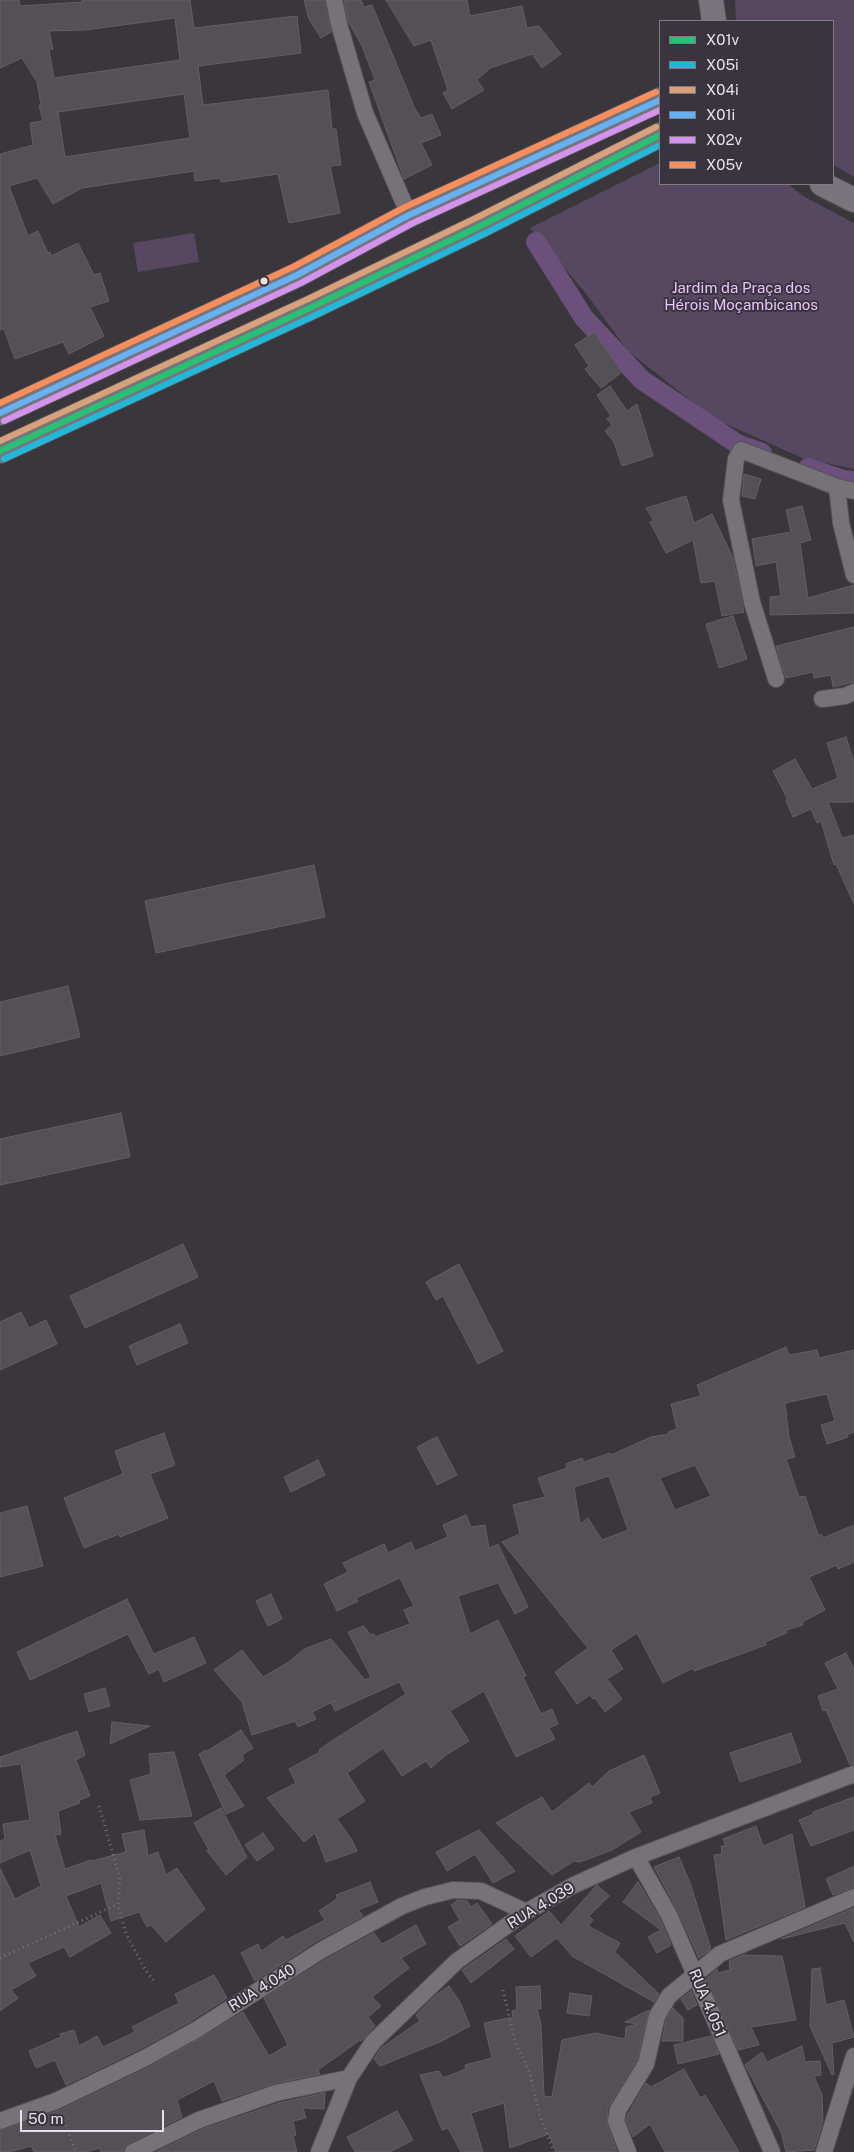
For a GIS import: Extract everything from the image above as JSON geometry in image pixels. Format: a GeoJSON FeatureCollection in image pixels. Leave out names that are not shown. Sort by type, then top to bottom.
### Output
{"type":"FeatureCollection","features":[{"type":"Feature","properties":{"kind":"main road"},"geometry":{"type":"LineString","coordinates":[[711,0],[714,20]]}},
{"type":"Feature","properties":{"kind":"main road"},"geometry":{"type":"LineString","coordinates":[[0,413],[297,275],[409,215],[659,100]]}},
{"type":"Feature","properties":{"kind":"main road"},"geometry":{"type":"LineString","coordinates":[[0,451],[480,226],[659,136]]}},
{"type":"Feature","properties":{"kind":"main road"},"geometry":{"type":"LineString","coordinates":[[824,185],[854,200]]}},
{"type":"Feature","properties":{"kind":"street"},"geometry":{"type":"LineString","coordinates":[[334,0],[339,24],[365,113],[409,215]]}},
{"type":"Feature","properties":{"kind":"street"},"geometry":{"type":"LineString","coordinates":[[776,679],[752,602],[730,500],[736,459],[741,450],[836,487],[854,491]]}},
{"type":"Feature","properties":{"kind":"street"},"geometry":{"type":"LineString","coordinates":[[836,487],[840,523],[854,575]]}},
{"type":"Feature","properties":{"kind":"street"},"geometry":{"type":"LineString","coordinates":[[822,699],[845,696],[854,692]]}},
{"type":"Feature","properties":{"kind":"street","name":"RUA 4.039"},"geometry":{"type":"LineString","coordinates":[[319,2152],[349,2078],[373,2042],[457,1961],[526,1912],[574,1885],[636,1857],[854,1774]]}},
{"type":"Feature","properties":{"kind":"street","name":"RUA 4.051"},"geometry":{"type":"LineString","coordinates":[[636,1857],[651,1880],[669,1915],[772,2152]]}},
{"type":"Feature","properties":{"kind":"street","name":"RUA 4.040"},"geometry":{"type":"LineString","coordinates":[[0,2121],[56,2101],[142,2059],[196,2030],[322,1950],[402,1906],[425,1897],[453,1890],[481,1891],[526,1912]]}},
{"type":"Feature","properties":{"kind":"street"},"geometry":{"type":"LineString","coordinates":[[628,2152],[616,2121],[618,2110],[646,2064],[657,2016],[669,1996],[696,1976],[720,1954],[854,1897]]}},
{"type":"Feature","properties":{"kind":"street"},"geometry":{"type":"LineString","coordinates":[[824,2152],[854,2056]]}},
{"type":"Feature","properties":{"kind":"street"},"geometry":{"type":"LineString","coordinates":[[133,2152],[158,2146],[200,2120],[276,2093],[349,2078]]}},
{"type":"Feature","properties":{"kind":"path"},"geometry":{"type":"LineString","coordinates":[[99,1806],[120,1878],[118,1904],[126,1934],[146,1971],[156,1983]]}},
{"type":"Feature","properties":{"kind":"path"},"geometry":{"type":"LineString","coordinates":[[0,1958],[118,1904]]}},
{"type":"Feature","properties":{"kind":"path"},"geometry":{"type":"LineString","coordinates":[[503,1990],[516,2042],[530,2074],[539,2113],[554,2152]]}},
{"type":"Feature","properties":{"kind":"path"},"geometry":{"type":"LineString","coordinates":[[56,2101],[76,2152]]}},
{"type":"Feature","properties":{"kind":"green space"},"geometry":{"type":"Polygon","coordinates":[[[735,0],[854,0],[854,177],[834,166],[834,20],[736,20],[735,0]]]}},
{"type":"Feature","properties":{"kind":"green space","name":"Jardim da Praça dos Hérois Moçambicanos"},"geometry":{"type":"Polygon","coordinates":[[[659,164],[659,185],[789,185],[803,196],[854,223],[854,469],[802,458],[713,418],[628,351],[584,291],[530,228],[659,164]]]}},
{"type":"Feature","properties":{"kind":"green space"},"geometry":{"type":"Polygon","coordinates":[[[194,233],[199,262],[138,272],[133,243],[194,233]]]}},
{"type":"Feature","properties":{"kind":"building"},"geometry":{"type":"Polygon","coordinates":[[[0,0],[19,0],[20,6],[82,2],[82,0],[190,0],[194,28],[297,16],[301,53],[198,66],[203,105],[328,90],[332,129],[336,129],[341,165],[330,166],[340,213],[289,223],[278,174],[221,182],[220,178],[195,181],[194,171],[82,188],[53,204],[37,178],[9,186],[28,236],[38,231],[51,256],[78,243],[94,275],[100,273],[109,301],[90,307],[104,336],[69,354],[63,342],[15,359],[4,329],[0,330],[0,154],[33,145],[30,123],[43,121],[39,105],[41,105],[37,82],[22,58],[0,68],[0,0]],[[175,18],[85,30],[49,31],[53,49],[49,50],[54,78],[180,60],[175,18]],[[184,94],[58,112],[65,157],[190,138],[184,94]]]}},
{"type":"Feature","properties":{"kind":"building"},"geometry":{"type":"Polygon","coordinates":[[[304,0],[324,0],[331,32],[321,38],[309,19],[304,0]]]}},
{"type":"Feature","properties":{"kind":"building"},"geometry":{"type":"Polygon","coordinates":[[[344,0],[361,0],[364,7],[372,5],[415,109],[421,118],[432,114],[441,135],[421,143],[432,165],[404,179],[369,82],[375,80],[362,46],[348,21],[344,0]]]}},
{"type":"Feature","properties":{"kind":"building"},"geometry":{"type":"Polygon","coordinates":[[[386,0],[467,0],[470,16],[522,6],[527,28],[539,26],[561,54],[542,68],[532,54],[490,68],[477,80],[484,90],[452,109],[443,93],[448,90],[431,40],[414,46],[386,0]]]}},
{"type":"Feature","properties":{"kind":"building"},"geometry":{"type":"Polygon","coordinates":[[[594,332],[622,372],[601,388],[585,369],[589,366],[575,345],[594,332]]]}},
{"type":"Feature","properties":{"kind":"building"},"geometry":{"type":"Polygon","coordinates":[[[610,386],[627,411],[637,404],[653,456],[622,466],[614,442],[605,431],[612,425],[607,419],[611,416],[597,395],[610,386]]]}},
{"type":"Feature","properties":{"kind":"building"},"geometry":{"type":"Polygon","coordinates":[[[744,474],[761,479],[755,499],[742,496],[744,474]]]}},
{"type":"Feature","properties":{"kind":"building"},"geometry":{"type":"Polygon","coordinates":[[[686,496],[694,523],[712,514],[733,558],[744,612],[722,616],[715,581],[701,583],[693,540],[666,553],[650,522],[654,521],[646,508],[686,496]]]}},
{"type":"Feature","properties":{"kind":"building"},"geometry":{"type":"Polygon","coordinates":[[[802,506],[811,540],[800,543],[808,598],[854,585],[854,613],[770,615],[770,597],[781,596],[776,562],[756,566],[752,539],[791,532],[786,510],[802,506]]]}},
{"type":"Feature","properties":{"kind":"building"},"geometry":{"type":"Polygon","coordinates":[[[733,616],[747,659],[719,668],[706,624],[733,616]]]}},
{"type":"Feature","properties":{"kind":"building"},"geometry":{"type":"Polygon","coordinates":[[[854,627],[854,682],[833,687],[831,675],[814,678],[813,672],[786,678],[776,646],[854,627]]]}},
{"type":"Feature","properties":{"kind":"building"},"geometry":{"type":"Polygon","coordinates":[[[846,737],[854,762],[854,802],[828,802],[842,838],[854,835],[854,904],[836,864],[834,865],[821,821],[817,823],[811,809],[793,817],[786,801],[787,798],[773,771],[795,759],[812,789],[838,778],[827,743],[846,737]]]}},
{"type":"Feature","properties":{"kind":"building"},"geometry":{"type":"Polygon","coordinates":[[[314,865],[325,917],[156,953],[145,901],[314,865]]]}},
{"type":"Feature","properties":{"kind":"building"},"geometry":{"type":"Polygon","coordinates":[[[68,986],[80,1037],[0,1056],[0,1002],[68,986]]]}},
{"type":"Feature","properties":{"kind":"building"},"geometry":{"type":"Polygon","coordinates":[[[121,1113],[130,1157],[0,1185],[0,1139],[121,1113]]]}},
{"type":"Feature","properties":{"kind":"building"},"geometry":{"type":"Polygon","coordinates":[[[183,1244],[198,1277],[85,1328],[70,1296],[183,1244]]]}},
{"type":"Feature","properties":{"kind":"building"},"geometry":{"type":"Polygon","coordinates":[[[459,1264],[503,1351],[478,1364],[443,1296],[436,1300],[426,1282],[459,1264]]]}},
{"type":"Feature","properties":{"kind":"building"},"geometry":{"type":"Polygon","coordinates":[[[21,1312],[29,1328],[46,1320],[57,1344],[0,1370],[0,1322],[21,1312]]]}},
{"type":"Feature","properties":{"kind":"building"},"geometry":{"type":"Polygon","coordinates":[[[180,1324],[188,1343],[137,1365],[129,1346],[180,1324]]]}},
{"type":"Feature","properties":{"kind":"building"},"geometry":{"type":"Polygon","coordinates":[[[786,1347],[789,1355],[817,1350],[819,1358],[854,1350],[854,1432],[847,1435],[848,1437],[827,1444],[821,1425],[835,1421],[827,1394],[785,1403],[789,1437],[795,1457],[786,1459],[799,1497],[805,1496],[818,1535],[821,1534],[823,1538],[854,1525],[854,1562],[838,1569],[837,1565],[809,1577],[825,1610],[802,1622],[803,1625],[786,1630],[787,1633],[765,1642],[766,1645],[694,1671],[693,1668],[663,1683],[637,1633],[611,1650],[623,1669],[607,1679],[622,1699],[605,1712],[595,1698],[593,1699],[590,1695],[577,1704],[555,1672],[588,1648],[502,1542],[520,1534],[513,1505],[545,1497],[538,1478],[567,1468],[566,1464],[582,1458],[584,1462],[610,1453],[611,1455],[651,1437],[669,1434],[668,1432],[677,1429],[671,1404],[701,1396],[697,1385],[786,1347]],[[695,1465],[660,1478],[675,1510],[711,1496],[695,1465]],[[609,1476],[574,1487],[580,1524],[588,1518],[602,1540],[628,1530],[609,1476]]]}},
{"type":"Feature","properties":{"kind":"building"},"geometry":{"type":"Polygon","coordinates":[[[164,1433],[175,1465],[150,1474],[168,1518],[120,1537],[119,1534],[84,1548],[64,1498],[123,1474],[115,1451],[164,1433]]]}},
{"type":"Feature","properties":{"kind":"building"},"geometry":{"type":"Polygon","coordinates":[[[437,1437],[457,1475],[437,1485],[417,1447],[437,1437]]]}},
{"type":"Feature","properties":{"kind":"building"},"geometry":{"type":"Polygon","coordinates":[[[318,1460],[325,1475],[291,1492],[284,1477],[318,1460]]]}},
{"type":"Feature","properties":{"kind":"building"},"geometry":{"type":"Polygon","coordinates":[[[27,1506],[43,1566],[0,1577],[0,1513],[27,1506]]]}},
{"type":"Feature","properties":{"kind":"building"},"geometry":{"type":"Polygon","coordinates":[[[466,1515],[471,1527],[485,1525],[489,1548],[498,1544],[528,1607],[515,1614],[498,1583],[458,1596],[470,1634],[498,1620],[526,1676],[523,1677],[541,1714],[552,1709],[558,1724],[549,1728],[555,1739],[516,1757],[484,1691],[450,1711],[469,1741],[446,1755],[431,1768],[426,1761],[402,1776],[383,1748],[347,1773],[365,1801],[337,1819],[352,1840],[357,1851],[326,1862],[315,1833],[304,1842],[267,1798],[296,1783],[289,1769],[320,1752],[319,1750],[330,1742],[406,1694],[399,1682],[335,1711],[331,1703],[336,1700],[312,1712],[316,1719],[298,1727],[295,1721],[252,1735],[242,1702],[214,1670],[242,1650],[263,1677],[289,1662],[304,1649],[331,1639],[365,1680],[371,1677],[348,1632],[364,1626],[370,1635],[374,1634],[375,1637],[410,1624],[404,1610],[414,1606],[400,1578],[356,1598],[358,1601],[337,1611],[324,1584],[348,1572],[343,1563],[384,1544],[388,1553],[411,1542],[415,1551],[448,1537],[443,1525],[466,1515]]]}},
{"type":"Feature","properties":{"kind":"building"},"geometry":{"type":"Polygon","coordinates":[[[271,1594],[282,1619],[268,1626],[256,1601],[271,1594]]]}},
{"type":"Feature","properties":{"kind":"building"},"geometry":{"type":"Polygon","coordinates":[[[127,1599],[155,1657],[154,1654],[194,1637],[206,1663],[164,1682],[159,1669],[149,1674],[128,1634],[30,1680],[17,1652],[127,1599]]]}},
{"type":"Feature","properties":{"kind":"building"},"geometry":{"type":"Polygon","coordinates":[[[846,1653],[854,1669],[854,1764],[850,1765],[826,1710],[823,1711],[818,1696],[838,1689],[825,1663],[846,1653]]]}},
{"type":"Feature","properties":{"kind":"building"},"geometry":{"type":"Polygon","coordinates":[[[105,1688],[110,1706],[89,1712],[84,1694],[105,1688]]]}},
{"type":"Feature","properties":{"kind":"building"},"geometry":{"type":"Polygon","coordinates":[[[112,1722],[150,1726],[110,1744],[112,1722]]]}},
{"type":"Feature","properties":{"kind":"building"},"geometry":{"type":"Polygon","coordinates":[[[241,1730],[253,1748],[242,1755],[244,1760],[224,1775],[244,1806],[226,1814],[199,1754],[241,1730]]]}},
{"type":"Feature","properties":{"kind":"building"},"geometry":{"type":"Polygon","coordinates":[[[77,1731],[85,1755],[76,1760],[90,1796],[79,1800],[80,1803],[58,1811],[61,1834],[55,1835],[65,1869],[91,1860],[126,1852],[122,1834],[144,1830],[148,1856],[158,1852],[166,1875],[177,1868],[205,1909],[166,1942],[151,1925],[147,1927],[139,1912],[111,1921],[101,1883],[66,1896],[79,1927],[100,1915],[111,1933],[70,1957],[64,1947],[28,1963],[36,1976],[11,1990],[18,1998],[0,2011],[0,1868],[15,1899],[41,1886],[30,1850],[0,1863],[0,1841],[5,1839],[3,1824],[30,1820],[21,1764],[0,1767],[0,1757],[77,1731]]]}},
{"type":"Feature","properties":{"kind":"building"},"geometry":{"type":"Polygon","coordinates":[[[791,1733],[801,1762],[740,1782],[730,1753],[791,1733]]]}},
{"type":"Feature","properties":{"kind":"building"},"geometry":{"type":"Polygon","coordinates":[[[174,1752],[192,1816],[140,1820],[130,1780],[151,1774],[149,1754],[174,1752]]]}},
{"type":"Feature","properties":{"kind":"building"},"geometry":{"type":"Polygon","coordinates":[[[644,1755],[660,1793],[650,1797],[652,1803],[629,1812],[641,1832],[612,1850],[580,1862],[574,1861],[552,1875],[496,1823],[542,1797],[552,1812],[589,1783],[592,1787],[609,1771],[644,1755]]]}},
{"type":"Feature","properties":{"kind":"building"},"geometry":{"type":"Polygon","coordinates":[[[854,1797],[854,1830],[811,1846],[799,1820],[814,1814],[813,1812],[854,1797]]]}},
{"type":"Feature","properties":{"kind":"building"},"geometry":{"type":"Polygon","coordinates":[[[221,1808],[247,1857],[226,1875],[207,1851],[209,1850],[194,1823],[221,1808]]]}},
{"type":"Feature","properties":{"kind":"building"},"geometry":{"type":"Polygon","coordinates":[[[756,1826],[763,1846],[792,1834],[805,1907],[726,1940],[714,1855],[722,1854],[721,1846],[726,1846],[723,1839],[756,1826]]]}},
{"type":"Feature","properties":{"kind":"building"},"geometry":{"type":"Polygon","coordinates":[[[479,1830],[515,1871],[493,1883],[475,1854],[447,1871],[436,1852],[479,1830]]]}},
{"type":"Feature","properties":{"kind":"building"},"geometry":{"type":"Polygon","coordinates":[[[263,1833],[274,1849],[257,1861],[245,1845],[263,1833]]]}},
{"type":"Feature","properties":{"kind":"building"},"geometry":{"type":"Polygon","coordinates":[[[679,1857],[690,1883],[711,1949],[699,1958],[678,1911],[654,1867],[679,1857]]]}},
{"type":"Feature","properties":{"kind":"building"},"geometry":{"type":"Polygon","coordinates":[[[854,1866],[854,1887],[833,1895],[826,1879],[854,1866]]]}},
{"type":"Feature","properties":{"kind":"building"},"geometry":{"type":"Polygon","coordinates":[[[370,1882],[378,1902],[358,1910],[363,1916],[317,1941],[255,1981],[241,1953],[258,1944],[261,1951],[283,1936],[286,1940],[325,1920],[319,1911],[338,1898],[336,1895],[370,1882]]]}},
{"type":"Feature","properties":{"kind":"building"},"geometry":{"type":"Polygon","coordinates":[[[638,1882],[660,1919],[671,1945],[657,1953],[648,1937],[661,1930],[623,1902],[638,1882]]]}},
{"type":"Feature","properties":{"kind":"building"},"geometry":{"type":"Polygon","coordinates":[[[597,1885],[609,1896],[589,1916],[593,1920],[588,1926],[620,1943],[615,1952],[659,1994],[654,2002],[572,1956],[557,1938],[531,1957],[515,1936],[549,1911],[561,1925],[597,1885]]]}},
{"type":"Feature","properties":{"kind":"building"},"geometry":{"type":"Polygon","coordinates":[[[458,1900],[467,1901],[471,1907],[477,1903],[492,1924],[460,1946],[448,1927],[460,1920],[451,1905],[458,1900]]]}},
{"type":"Feature","properties":{"kind":"building"},"geometry":{"type":"Polygon","coordinates":[[[854,1908],[854,1942],[845,1923],[781,1939],[854,1908]]]}},
{"type":"Feature","properties":{"kind":"building"},"geometry":{"type":"Polygon","coordinates":[[[416,1925],[426,1944],[401,1958],[409,1968],[372,1997],[381,2006],[368,2017],[375,2026],[361,2041],[318,2070],[320,2074],[273,2084],[222,2101],[214,2081],[177,2100],[182,2117],[129,2143],[124,2147],[123,2152],[101,2152],[99,2148],[86,2152],[34,2152],[31,2146],[9,2152],[0,2152],[0,2131],[60,2110],[147,2068],[243,2012],[269,2056],[288,2045],[264,1998],[327,1959],[374,1933],[382,1944],[416,1925]]]}},
{"type":"Feature","properties":{"kind":"building"},"geometry":{"type":"Polygon","coordinates":[[[506,1939],[514,1949],[471,1983],[462,1970],[506,1939]]]}},
{"type":"Feature","properties":{"kind":"building"},"geometry":{"type":"Polygon","coordinates":[[[744,1955],[782,1956],[796,2020],[751,2027],[759,2045],[738,2050],[707,1978],[717,1969],[718,1973],[730,1970],[729,1961],[744,1955]]]}},
{"type":"Feature","properties":{"kind":"building"},"geometry":{"type":"Polygon","coordinates":[[[820,1968],[826,2005],[844,2000],[854,2037],[832,2043],[834,2074],[832,2075],[810,2026],[812,1969],[820,1968]]]}},
{"type":"Feature","properties":{"kind":"building"},"geometry":{"type":"Polygon","coordinates":[[[214,1975],[227,1998],[191,2021],[138,2050],[66,2085],[55,2060],[36,2068],[29,2051],[61,2037],[60,2034],[74,2030],[79,2046],[97,2036],[103,2047],[135,2032],[132,2027],[179,2003],[175,1994],[214,1975]]]}},
{"type":"Feature","properties":{"kind":"building"},"geometry":{"type":"Polygon","coordinates":[[[449,1986],[460,2002],[470,2026],[442,2041],[380,2066],[374,2059],[381,2048],[420,2021],[416,2015],[436,1995],[449,1986]]]}},
{"type":"Feature","properties":{"kind":"building"},"geometry":{"type":"Polygon","coordinates":[[[540,1986],[541,2009],[537,2008],[541,2025],[544,2096],[552,2097],[562,2040],[595,2033],[625,2039],[626,2027],[638,2024],[625,2022],[649,2010],[637,2060],[608,2108],[607,2124],[617,2152],[556,2152],[549,2134],[510,2148],[504,2103],[471,2113],[483,2152],[461,2152],[448,2128],[442,2130],[420,2075],[439,2071],[443,2078],[466,2069],[465,2065],[492,2058],[484,2023],[513,2017],[512,2011],[517,2010],[516,1987],[540,1986]]]}},
{"type":"Feature","properties":{"kind":"building"},"geometry":{"type":"Polygon","coordinates":[[[691,1991],[697,2005],[688,2010],[681,1999],[691,1991]]]}},
{"type":"Feature","properties":{"kind":"building"},"geometry":{"type":"Polygon","coordinates":[[[570,1993],[592,1996],[589,2016],[567,2013],[570,1993]]]}},
{"type":"Feature","properties":{"kind":"building"},"geometry":{"type":"Polygon","coordinates":[[[673,2008],[683,2018],[683,2041],[662,2041],[666,2020],[673,2008]]]}},
{"type":"Feature","properties":{"kind":"building"},"geometry":{"type":"Polygon","coordinates":[[[711,2036],[719,2054],[678,2064],[674,2045],[711,2036]]]}},
{"type":"Feature","properties":{"kind":"building"},"geometry":{"type":"Polygon","coordinates":[[[802,2046],[805,2062],[820,2061],[821,2075],[814,2076],[822,2095],[823,2121],[814,2150],[786,2152],[781,2132],[745,2065],[762,2052],[767,2062],[802,2046]]]}},
{"type":"Feature","properties":{"kind":"building"},"geometry":{"type":"Polygon","coordinates":[[[684,2069],[700,2098],[705,2095],[739,2152],[665,2152],[650,2124],[633,2137],[626,2120],[646,2083],[651,2087],[684,2069]]]}},
{"type":"Feature","properties":{"kind":"building"},"geometry":{"type":"Polygon","coordinates":[[[325,2093],[324,2109],[303,2108],[306,2118],[293,2121],[296,2135],[293,2136],[297,2152],[156,2152],[203,2129],[279,2103],[325,2093]]]}},
{"type":"Feature","properties":{"kind":"building"},"geometry":{"type":"Polygon","coordinates":[[[397,2111],[413,2140],[390,2152],[355,2152],[347,2137],[397,2111]]]}},
{"type":"Feature","properties":{"kind":"waterway"},"geometry":{"type":"LineString","coordinates":[[536,242],[584,318],[642,380],[739,445],[762,453]]}},
{"type":"Feature","properties":{"kind":"waterway"},"geometry":{"type":"LineString","coordinates":[[808,468],[843,480],[854,481]]}},
{"type":"Feature","properties":{"kind":"transit line","name":"X05v"},"geometry":{"type":"LineString","coordinates":[[0,403],[293,267],[405,207],[656,92]]}},
{"type":"Feature","properties":{"kind":"transit line","name":"X01i"},"geometry":{"type":"LineString","coordinates":[[0,413],[297,275],[409,215],[659,100]]}},
{"type":"Feature","properties":{"kind":"transit line","name":"X02v"},"geometry":{"type":"LineString","coordinates":[[4,421],[301,283],[413,223],[659,110]]}},
{"type":"Feature","properties":{"kind":"transit line","name":"X04i"},"geometry":{"type":"LineString","coordinates":[[0,441],[308,299],[476,218],[656,127]]}},
{"type":"Feature","properties":{"kind":"transit line","name":"X01v"},"geometry":{"type":"LineString","coordinates":[[0,451],[312,307],[480,226],[659,136]]}},
{"type":"Feature","properties":{"kind":"transit line","name":"X05i"},"geometry":{"type":"LineString","coordinates":[[4,459],[316,315],[484,234],[659,146]]}}]}
